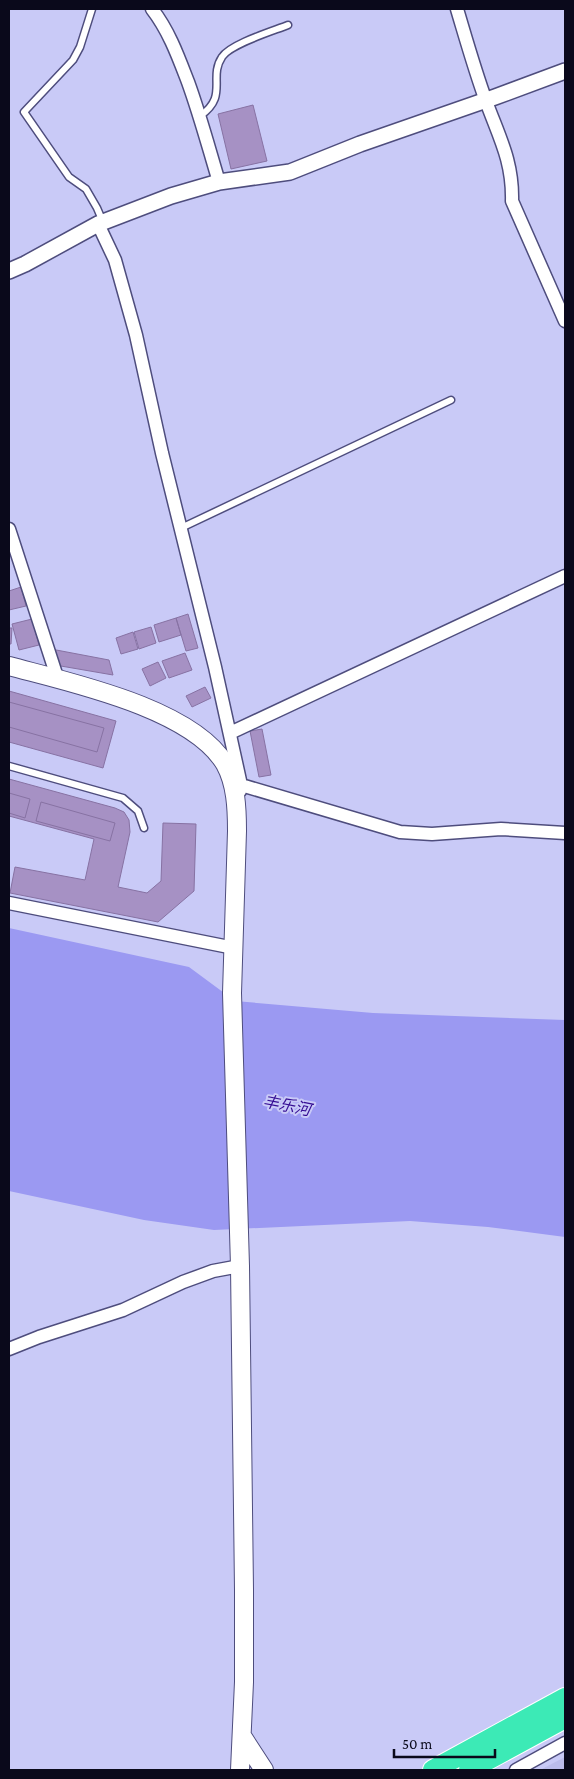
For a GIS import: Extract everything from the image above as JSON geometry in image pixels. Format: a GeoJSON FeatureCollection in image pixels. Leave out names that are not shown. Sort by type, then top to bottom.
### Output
{"type":"FeatureCollection","features":[{"type":"Feature","properties":{"kind":"highway"},"geometry":{"type":"LineString","coordinates":[[433,1770],[565,1698]]}},
{"type":"Feature","properties":{"kind":"highway"},"geometry":{"type":"LineString","coordinates":[[469,1770],[565,1718]]}},
{"type":"Feature","properties":{"kind":"main road"},"geometry":{"type":"LineString","coordinates":[[9,666],[101,691],[147,708],[199,737],[213,749],[224,764],[232,783],[236,805],[237,831],[232,993],[240,1266],[244,1682],[240,1770]]}},
{"type":"Feature","properties":{"kind":"main road"},"geometry":{"type":"LineString","coordinates":[[242,1736],[264,1770]]}},
{"type":"Feature","properties":{"kind":"street"},"geometry":{"type":"LineString","coordinates":[[152,9],[168,31],[174,44],[200,116],[219,182]]}},
{"type":"Feature","properties":{"kind":"street"},"geometry":{"type":"LineString","coordinates":[[457,9],[486,100],[508,158],[512,181],[512,201],[565,321]]}},
{"type":"Feature","properties":{"kind":"street"},"geometry":{"type":"LineString","coordinates":[[9,271],[100,223],[171,196],[219,182],[290,172],[360,144],[565,71]]}},
{"type":"Feature","properties":{"kind":"street"},"geometry":{"type":"LineString","coordinates":[[100,223],[114,260],[136,335],[230,733],[241,785],[236,805]]}},
{"type":"Feature","properties":{"kind":"street"},"geometry":{"type":"LineString","coordinates":[[9,529],[58,680]]}},
{"type":"Feature","properties":{"kind":"street"},"geometry":{"type":"LineString","coordinates":[[230,733],[565,576]]}},
{"type":"Feature","properties":{"kind":"street"},"geometry":{"type":"LineString","coordinates":[[241,785],[400,832],[432,834],[501,829],[565,833]]}},
{"type":"Feature","properties":{"kind":"street"},"geometry":{"type":"LineString","coordinates":[[9,904],[234,948]]}},
{"type":"Feature","properties":{"kind":"street"},"geometry":{"type":"LineString","coordinates":[[9,1349],[39,1337],[123,1310],[213,1271],[240,1266]]}},
{"type":"Feature","properties":{"kind":"street"},"geometry":{"type":"LineString","coordinates":[[516,1770],[565,1743]]}},
{"type":"Feature","properties":{"kind":"lane"},"geometry":{"type":"LineString","coordinates":[[92,9],[80,47],[73,60],[24,112],[70,177],[86,189],[97,208],[100,223]]}},
{"type":"Feature","properties":{"kind":"lane"},"geometry":{"type":"LineString","coordinates":[[200,116],[211,107],[216,98],[221,57],[231,48],[288,25]]}},
{"type":"Feature","properties":{"kind":"lane"},"geometry":{"type":"LineString","coordinates":[[181,528],[451,400]]}},
{"type":"Feature","properties":{"kind":"lane"},"geometry":{"type":"LineString","coordinates":[[9,766],[122,798],[138,811],[144,828]]}},
{"type":"Feature","properties":{"kind":"shaded area"},"geometry":{"type":"Polygon","coordinates":[[[565,1757],[565,1770],[540,1770],[565,1757]]]}},
{"type":"Feature","properties":{"kind":"water","name":"丰乐河"},"geometry":{"type":"Polygon","coordinates":[[[9,928],[189,967],[235,1001],[373,1013],[565,1020],[565,1237],[488,1227],[410,1221],[214,1230],[144,1220],[9,1191],[9,928]]]}},
{"type":"Feature","properties":{"kind":"building"},"geometry":{"type":"Polygon","coordinates":[[[253,105],[267,161],[231,169],[218,114],[253,105]]]}},
{"type":"Feature","properties":{"kind":"building"},"geometry":{"type":"Polygon","coordinates":[[[21,587],[26,606],[9,610],[9,591],[21,587]]]}},
{"type":"Feature","properties":{"kind":"building"},"geometry":{"type":"Polygon","coordinates":[[[188,614],[198,648],[186,651],[176,618],[188,614]]]}},
{"type":"Feature","properties":{"kind":"building"},"geometry":{"type":"Polygon","coordinates":[[[176,618],[181,635],[159,642],[154,625],[176,618]]]}},
{"type":"Feature","properties":{"kind":"building"},"geometry":{"type":"Polygon","coordinates":[[[32,619],[39,645],[19,650],[12,624],[32,619]]]}},
{"type":"Feature","properties":{"kind":"building"},"geometry":{"type":"Polygon","coordinates":[[[151,627],[156,643],[139,649],[134,632],[151,627]]]}},
{"type":"Feature","properties":{"kind":"building"},"geometry":{"type":"Polygon","coordinates":[[[9,628],[12,628],[11,644],[9,644],[9,628]]]}},
{"type":"Feature","properties":{"kind":"building"},"geometry":{"type":"Polygon","coordinates":[[[133,632],[138,649],[121,654],[116,638],[133,632]]]}},
{"type":"Feature","properties":{"kind":"building"},"geometry":{"type":"Polygon","coordinates":[[[51,649],[109,660],[113,675],[55,665],[51,649]]]}},
{"type":"Feature","properties":{"kind":"building"},"geometry":{"type":"Polygon","coordinates":[[[185,653],[192,670],[169,678],[162,661],[185,653]]]}},
{"type":"Feature","properties":{"kind":"building"},"geometry":{"type":"Polygon","coordinates":[[[158,662],[166,678],[150,686],[142,669],[158,662]]]}},
{"type":"Feature","properties":{"kind":"building"},"geometry":{"type":"Polygon","coordinates":[[[205,687],[211,698],[192,707],[186,696],[205,687]]]}},
{"type":"Feature","properties":{"kind":"building"},"geometry":{"type":"Polygon","coordinates":[[[9,691],[116,721],[103,768],[9,742],[9,691]]]}},
{"type":"Feature","properties":{"kind":"building"},"geometry":{"type":"Polygon","coordinates":[[[9,702],[104,728],[97,752],[9,727],[9,702]]]}},
{"type":"Feature","properties":{"kind":"building"},"geometry":{"type":"Polygon","coordinates":[[[262,729],[271,775],[259,777],[250,731],[262,729]]]}},
{"type":"Feature","properties":{"kind":"building"},"geometry":{"type":"Polygon","coordinates":[[[9,779],[124,812],[129,820],[130,832],[118,887],[147,893],[161,881],[163,823],[196,824],[194,891],[158,922],[10,893],[15,867],[85,880],[94,839],[9,816],[9,779]]]}},
{"type":"Feature","properties":{"kind":"building"},"geometry":{"type":"Polygon","coordinates":[[[9,793],[30,799],[25,818],[9,813],[9,793]]]}},
{"type":"Feature","properties":{"kind":"building"},"geometry":{"type":"Polygon","coordinates":[[[41,802],[115,823],[110,841],[36,821],[41,802]]]}}]}
